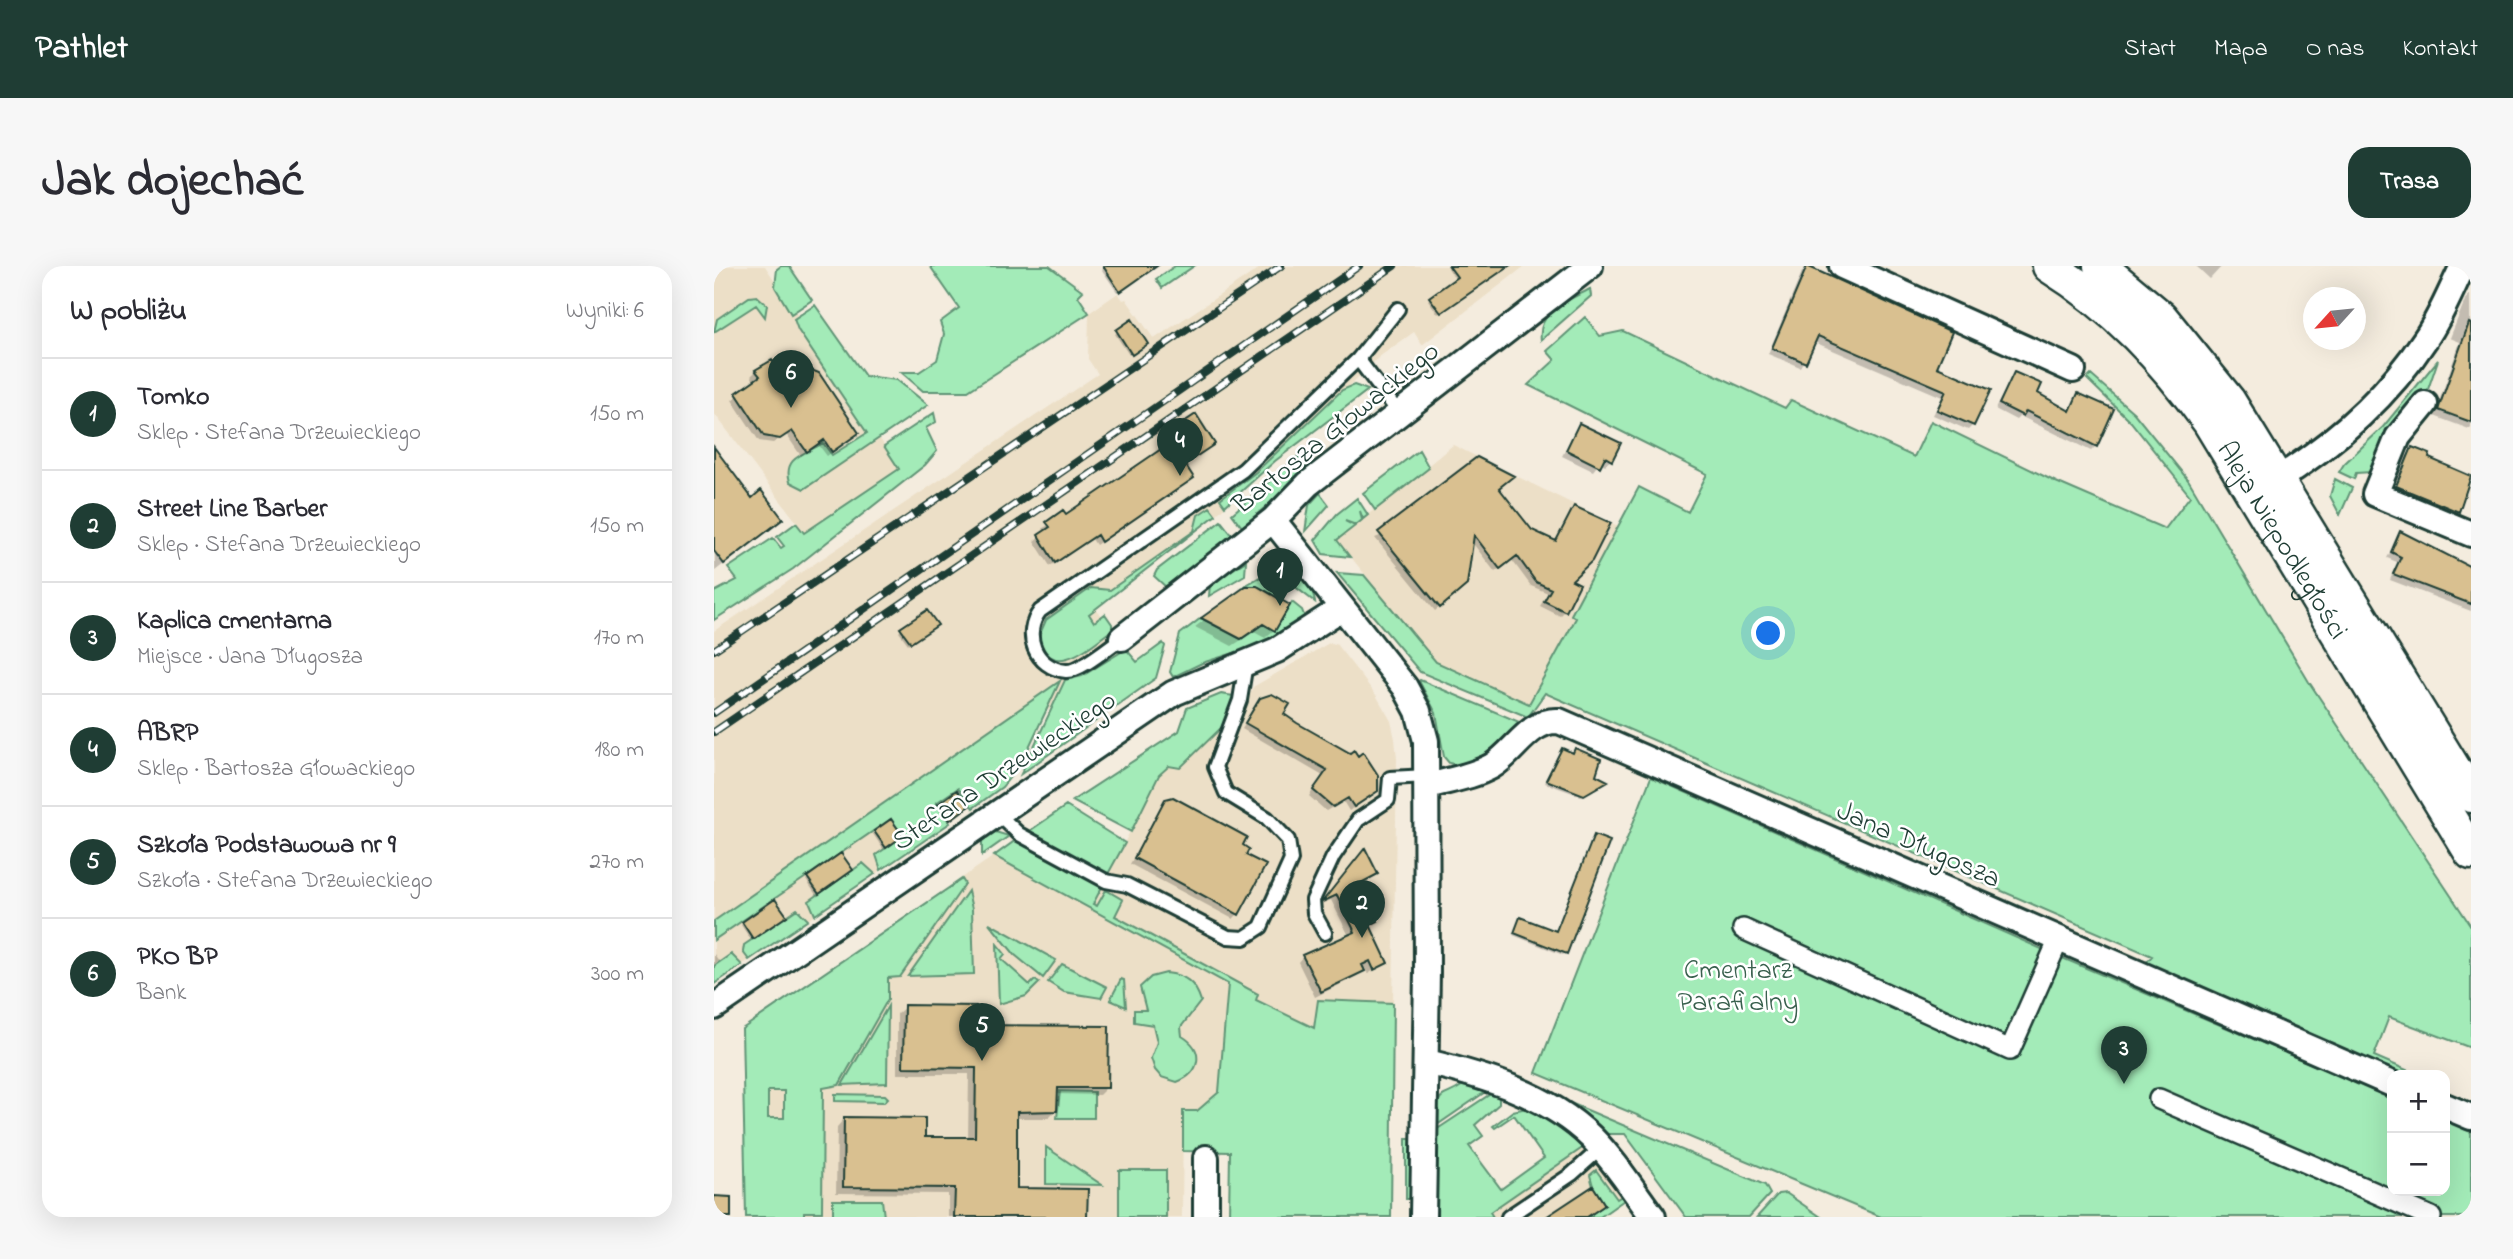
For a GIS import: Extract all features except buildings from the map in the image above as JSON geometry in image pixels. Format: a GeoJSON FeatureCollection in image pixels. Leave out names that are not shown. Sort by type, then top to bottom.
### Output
{"type":"FeatureCollection","features":[{"type":"Feature","properties":{"kind":"street","name":"Bartosza Głowackiego"},"geometry":{"type":"LineString","coordinates":[[1122,638],[1273,520],[1308,484],[1590,266]]}},
{"type":"Feature","properties":{"kind":"street"},"geometry":{"type":"LineString","coordinates":[[1842,266],[2073,370]]}},
{"type":"Feature","properties":{"kind":"street","name":"Aleja Niepodległości"},"geometry":{"type":"LineString","coordinates":[[2049,266],[2094,297],[2174,373],[2266,486],[2471,796]]}},
{"type":"Feature","properties":{"kind":"street","name":"Aleja Niepodległości"},"geometry":{"type":"LineString","coordinates":[[2100,266],[2161,317],[2230,401],[2266,486],[2471,853]]}},
{"type":"Feature","properties":{"kind":"street"},"geometry":{"type":"LineString","coordinates":[[2266,486],[2339,438],[2390,385],[2427,338],[2463,266]]}},
{"type":"Feature","properties":{"kind":"street"},"geometry":{"type":"LineString","coordinates":[[2424,404],[2398,437],[2375,494],[2471,534]]}},
{"type":"Feature","properties":{"kind":"street"},"geometry":{"type":"LineString","coordinates":[[1273,520],[1405,687],[1418,711],[1426,741],[1427,1062],[1423,1217]]}},
{"type":"Feature","properties":{"kind":"street","name":"Stefana Drzewieckiego"},"geometry":{"type":"LineString","coordinates":[[714,1007],[1174,693],[1277,650],[1342,608]]}},
{"type":"Feature","properties":{"kind":"street","name":"Jana Długosza"},"geometry":{"type":"LineString","coordinates":[[1427,781],[1476,773],[1493,765],[1537,725],[1547,720],[1559,721],[2387,1082]]}},
{"type":"Feature","properties":{"kind":"street"},"geometry":{"type":"LineString","coordinates":[[1743,929],[2010,1050],[2059,939]]}},
{"type":"Feature","properties":{"kind":"street"},"geometry":{"type":"LineString","coordinates":[[1427,1062],[1480,1075],[1554,1109],[1601,1148],[1653,1217]]}},
{"type":"Feature","properties":{"kind":"street"},"geometry":{"type":"LineString","coordinates":[[2159,1099],[2431,1217]]}},
{"type":"Feature","properties":{"kind":"street"},"geometry":{"type":"LineString","coordinates":[[2450,1108],[2471,1117]]}},
{"type":"Feature","properties":{"kind":"street"},"geometry":{"type":"LineString","coordinates":[[1206,1158],[1206,1217]]}},
{"type":"Feature","properties":{"kind":"lane"},"geometry":{"type":"LineString","coordinates":[[1122,638],[1077,668],[1066,671],[1046,663],[1036,652],[1031,639],[1031,622],[1041,611],[1243,470],[1358,359],[1398,309]]}},
{"type":"Feature","properties":{"kind":"lane"},"geometry":{"type":"LineString","coordinates":[[1358,359],[1399,413]]}},
{"type":"Feature","properties":{"kind":"lane"},"geometry":{"type":"LineString","coordinates":[[997,813],[1018,834],[1106,881],[1127,885],[1228,937],[1244,939],[1261,927],[1291,860],[1288,840],[1267,818],[1226,793],[1215,767],[1240,700],[1246,663]]}},
{"type":"Feature","properties":{"kind":"lane"},"geometry":{"type":"LineString","coordinates":[[1325,933],[1314,913],[1313,900],[1342,840],[1358,820],[1388,800],[1390,778],[1427,781]]}},
{"type":"Feature","properties":{"kind":"lane"},"geometry":{"type":"LineString","coordinates":[[1508,1217],[1572,1174],[1601,1148]]}},
{"type":"Feature","properties":{"kind":"shaded area"},"geometry":{"type":"Polygon","coordinates":[[[723,266],[765,266],[900,469],[805,533],[714,413],[714,273],[723,266]]]}},
{"type":"Feature","properties":{"kind":"shaded area"},"geometry":{"type":"Polygon","coordinates":[[[1263,266],[1525,266],[1422,345],[1414,332],[1379,357],[1216,515],[1092,604],[1133,658],[894,804],[714,927],[714,631],[1098,374],[1088,359],[1089,313],[1118,293],[1123,300],[1126,299],[1154,339],[1263,266]]]}},
{"type":"Feature","properties":{"kind":"shaded area"},"geometry":{"type":"Polygon","coordinates":[[[1453,445],[1618,526],[1572,615],[1576,617],[1529,704],[1436,662],[1337,540],[1453,445]]]}},
{"type":"Feature","properties":{"kind":"shaded area"},"geometry":{"type":"Polygon","coordinates":[[[1329,643],[1336,644],[1376,695],[1391,721],[1395,739],[1397,759],[1393,1003],[1318,1000],[1315,1029],[1256,999],[1258,994],[1093,904],[1159,775],[1215,725],[1234,731],[1253,687],[1329,643]]]}},
{"type":"Feature","properties":{"kind":"shaded area"},"geometry":{"type":"Polygon","coordinates":[[[891,819],[912,849],[714,984],[714,940],[891,819]]]}},
{"type":"Feature","properties":{"kind":"shaded area"},"geometry":{"type":"Polygon","coordinates":[[[994,856],[1228,984],[1219,1092],[1197,1111],[1183,1112],[1182,1217],[746,1217],[742,1029],[994,856]]]}},
{"type":"Feature","properties":{"kind":"shaded area"},"geometry":{"type":"Polygon","coordinates":[[[1579,1137],[1625,1194],[1587,1217],[1484,1217],[1579,1137]]]}},
{"type":"Feature","properties":{"kind":"green space"},"geometry":{"type":"Polygon","coordinates":[[[789,266],[812,300],[791,314],[775,287],[777,269],[789,266]]]}},
{"type":"Feature","properties":{"kind":"green space"},"geometry":{"type":"Polygon","coordinates":[[[930,266],[1049,266],[1083,291],[1078,296],[1089,313],[968,391],[923,391],[901,372],[919,372],[937,360],[944,334],[940,322],[959,308],[930,266]]]}},
{"type":"Feature","properties":{"kind":"green space"},"geometry":{"type":"Polygon","coordinates":[[[1175,266],[1194,266],[1162,288],[1156,279],[1175,266]]]}},
{"type":"Feature","properties":{"kind":"green space"},"geometry":{"type":"Polygon","coordinates":[[[1590,289],[1591,296],[1541,340],[1541,330],[1549,314],[1564,302],[1590,289]]]}},
{"type":"Feature","properties":{"kind":"green space"},"geometry":{"type":"Polygon","coordinates":[[[757,296],[767,305],[765,317],[756,305],[714,332],[717,319],[749,297],[757,296]]]}},
{"type":"Feature","properties":{"kind":"green space"},"geometry":{"type":"Polygon","coordinates":[[[815,305],[865,376],[897,380],[928,405],[804,489],[790,482],[788,473],[793,461],[823,443],[832,455],[867,433],[798,330],[794,319],[815,305]]]}},
{"type":"Feature","properties":{"kind":"green space"},"geometry":{"type":"Polygon","coordinates":[[[1585,317],[1600,336],[1623,331],[1785,408],[1791,400],[1914,457],[1931,421],[2056,482],[2165,529],[2190,496],[2131,422],[2087,379],[2091,375],[2134,413],[2189,481],[2309,682],[2471,926],[2471,1048],[2389,1017],[2374,1056],[2406,1070],[2388,1070],[2143,966],[2152,956],[1545,693],[1528,717],[1420,672],[1337,573],[1364,575],[1436,662],[1529,704],[1576,618],[1571,615],[1639,487],[1688,512],[1707,474],[1528,385],[1555,360],[1547,351],[1585,317]]]}},
{"type":"Feature","properties":{"kind":"green space"},"geometry":{"type":"Polygon","coordinates":[[[2438,360],[2423,404],[2372,472],[2356,473],[2354,479],[2339,472],[2383,427],[2438,360]]]}},
{"type":"Feature","properties":{"kind":"green space"},"geometry":{"type":"Polygon","coordinates":[[[1354,385],[1368,390],[1275,461],[1225,506],[1220,499],[1256,472],[1342,390],[1354,385]]]}},
{"type":"Feature","properties":{"kind":"green space"},"geometry":{"type":"Polygon","coordinates":[[[934,413],[936,422],[926,428],[937,451],[925,465],[793,569],[714,620],[714,592],[737,580],[728,568],[773,538],[781,548],[784,546],[777,537],[796,523],[804,533],[899,469],[884,446],[934,413]]]}},
{"type":"Feature","properties":{"kind":"green space"},"geometry":{"type":"Polygon","coordinates":[[[1419,450],[1429,468],[1375,510],[1363,493],[1419,450]]]}},
{"type":"Feature","properties":{"kind":"green space"},"geometry":{"type":"Polygon","coordinates":[[[1298,456],[1305,467],[1304,474],[1242,527],[1232,514],[1298,456]]]}},
{"type":"Feature","properties":{"kind":"green space"},"geometry":{"type":"Polygon","coordinates":[[[2335,479],[2352,488],[2340,515],[2330,496],[2335,479]]]}},
{"type":"Feature","properties":{"kind":"green space"},"geometry":{"type":"Polygon","coordinates":[[[1320,493],[1329,505],[1305,532],[1309,505],[1320,493]]]}},
{"type":"Feature","properties":{"kind":"green space"},"geometry":{"type":"Polygon","coordinates":[[[1357,498],[1368,515],[1363,519],[1360,511],[1362,520],[1356,525],[1345,521],[1355,526],[1337,540],[1350,557],[1323,554],[1315,540],[1337,514],[1357,498]]]}},
{"type":"Feature","properties":{"kind":"green space"},"geometry":{"type":"Polygon","coordinates":[[[1210,507],[1216,515],[1089,614],[1094,622],[1105,614],[1112,624],[1112,630],[1072,657],[1052,657],[1044,650],[1039,636],[1046,620],[1091,588],[1110,590],[1194,531],[1198,515],[1210,507]]]}},
{"type":"Feature","properties":{"kind":"green space"},"geometry":{"type":"Polygon","coordinates":[[[1221,521],[1232,535],[1167,588],[1154,576],[1157,570],[1221,521]]]}},
{"type":"Feature","properties":{"kind":"green space"},"geometry":{"type":"Polygon","coordinates":[[[1286,560],[1312,588],[1315,602],[1272,569],[1286,560]]]}},
{"type":"Feature","properties":{"kind":"green space"},"geometry":{"type":"Polygon","coordinates":[[[1246,561],[1245,575],[1209,596],[1210,584],[1246,561]]]}},
{"type":"Feature","properties":{"kind":"green space"},"geometry":{"type":"Polygon","coordinates":[[[1260,577],[1282,594],[1280,599],[1259,587],[1243,587],[1260,577]]]}},
{"type":"Feature","properties":{"kind":"green space"},"geometry":{"type":"Polygon","coordinates":[[[1292,602],[1302,610],[1305,618],[1302,621],[1263,644],[1202,663],[1173,677],[1170,672],[1180,634],[1201,618],[1241,639],[1263,624],[1275,630],[1292,602]]]}},
{"type":"Feature","properties":{"kind":"green space"},"geometry":{"type":"Polygon","coordinates":[[[1163,643],[1165,646],[1156,678],[1021,774],[1065,680],[1082,676],[1126,649],[1137,662],[1163,643]]]}},
{"type":"Feature","properties":{"kind":"green space"},"geometry":{"type":"Polygon","coordinates":[[[1060,681],[1022,762],[1002,787],[973,808],[958,788],[936,803],[950,823],[881,870],[876,855],[903,836],[891,819],[714,940],[714,921],[1060,681]]]}},
{"type":"Feature","properties":{"kind":"green space"},"geometry":{"type":"Polygon","coordinates":[[[1419,681],[1524,724],[1500,747],[1480,760],[1460,765],[1449,763],[1444,757],[1436,713],[1419,681]]]}},
{"type":"Feature","properties":{"kind":"green space"},"geometry":{"type":"Polygon","coordinates":[[[1221,694],[1234,696],[1222,727],[1180,768],[1169,766],[1159,775],[1131,832],[1072,801],[1179,731],[1187,708],[1221,694]]]}},
{"type":"Feature","properties":{"kind":"green space","name":"Cmentarz Parafialny"},"geometry":{"type":"Polygon","coordinates":[[[1651,777],[2053,954],[2387,1096],[2387,1196],[2450,1196],[2450,1122],[2471,1132],[2471,1217],[1881,1217],[1536,1073],[1651,777]]]}},
{"type":"Feature","properties":{"kind":"green space"},"geometry":{"type":"Polygon","coordinates":[[[1066,806],[1125,843],[1108,874],[1028,832],[1066,806]]]}},
{"type":"Feature","properties":{"kind":"green space"},"geometry":{"type":"Polygon","coordinates":[[[992,831],[1009,836],[982,855],[982,839],[992,831]]]}},
{"type":"Feature","properties":{"kind":"green space"},"geometry":{"type":"Polygon","coordinates":[[[1016,840],[1103,885],[1093,904],[1097,906],[1106,890],[1123,900],[1115,916],[1258,994],[1256,1000],[1314,1028],[1318,1000],[1393,1003],[1391,1217],[1229,1217],[1230,1152],[1183,1151],[1183,1111],[1197,1111],[1219,1092],[1228,984],[994,856],[1016,840]]]}},
{"type":"Feature","properties":{"kind":"green space"},"geometry":{"type":"Polygon","coordinates":[[[863,863],[875,874],[815,915],[809,901],[863,863]]]}},
{"type":"Feature","properties":{"kind":"green space"},"geometry":{"type":"Polygon","coordinates":[[[962,879],[965,884],[900,977],[888,978],[888,999],[839,1085],[823,1088],[822,1212],[804,1212],[804,1217],[746,1217],[742,1029],[962,879]],[[768,1091],[768,1118],[784,1118],[784,1091],[768,1091]]]}},
{"type":"Feature","properties":{"kind":"green space"},"geometry":{"type":"Polygon","coordinates":[[[968,891],[972,909],[974,974],[908,976],[968,891]]]}},
{"type":"Feature","properties":{"kind":"green space"},"geometry":{"type":"Polygon","coordinates":[[[797,909],[808,920],[749,960],[743,952],[744,945],[797,909]]]}},
{"type":"Feature","properties":{"kind":"green space"},"geometry":{"type":"Polygon","coordinates":[[[989,923],[1056,960],[1043,978],[1015,955],[989,923]]]}},
{"type":"Feature","properties":{"kind":"green space"},"geometry":{"type":"Polygon","coordinates":[[[997,944],[1005,954],[1001,959],[1030,985],[1035,980],[1039,983],[1026,996],[999,1004],[997,944]]]}},
{"type":"Feature","properties":{"kind":"green space"},"geometry":{"type":"Polygon","coordinates":[[[731,954],[742,965],[714,984],[714,966],[731,954]]]}},
{"type":"Feature","properties":{"kind":"green space"},"geometry":{"type":"Polygon","coordinates":[[[1062,964],[1107,987],[1101,998],[1064,992],[1048,982],[1062,964]]]}},
{"type":"Feature","properties":{"kind":"green space"},"geometry":{"type":"Polygon","coordinates":[[[1166,973],[1188,981],[1196,989],[1201,1001],[1181,1027],[1182,1036],[1197,1054],[1197,1061],[1191,1073],[1177,1082],[1161,1077],[1155,1070],[1151,1058],[1157,1042],[1153,1025],[1134,1022],[1134,1010],[1146,1010],[1140,987],[1151,977],[1166,973]]]}},
{"type":"Feature","properties":{"kind":"green space"},"geometry":{"type":"Polygon","coordinates":[[[1121,979],[1124,980],[1126,1007],[1110,1000],[1121,979]]]}},
{"type":"Feature","properties":{"kind":"green space"},"geometry":{"type":"Polygon","coordinates":[[[888,1006],[887,1083],[842,1085],[888,1006]]]}},
{"type":"Feature","properties":{"kind":"green space"},"geometry":{"type":"Polygon","coordinates":[[[1463,1085],[1488,1090],[1437,1125],[1439,1100],[1463,1085]]]}},
{"type":"Feature","properties":{"kind":"green space"},"geometry":{"type":"Polygon","coordinates":[[[1060,1091],[1094,1092],[1094,1118],[1057,1118],[1060,1091]]]}},
{"type":"Feature","properties":{"kind":"green space"},"geometry":{"type":"Polygon","coordinates":[[[1492,1093],[1499,1096],[1499,1104],[1475,1125],[1483,1136],[1469,1146],[1501,1189],[1544,1158],[1514,1115],[1495,1128],[1493,1126],[1513,1111],[1531,1107],[1588,1144],[1490,1212],[1493,1217],[1436,1217],[1436,1130],[1492,1093]]]}},
{"type":"Feature","properties":{"kind":"green space"},"geometry":{"type":"Polygon","coordinates":[[[835,1094],[885,1095],[888,1098],[884,1102],[835,1101],[835,1094]]]}},
{"type":"Feature","properties":{"kind":"green space"},"geometry":{"type":"Polygon","coordinates":[[[1561,1099],[1765,1185],[1770,1194],[1749,1217],[1686,1217],[1625,1134],[1607,1134],[1561,1099]]]}},
{"type":"Feature","properties":{"kind":"green space"},"geometry":{"type":"Polygon","coordinates":[[[1406,1139],[1413,1139],[1413,1195],[1410,1199],[1406,1199],[1406,1139]]]}},
{"type":"Feature","properties":{"kind":"green space"},"geometry":{"type":"Polygon","coordinates":[[[1046,1147],[1102,1185],[1046,1184],[1046,1147]]]}},
{"type":"Feature","properties":{"kind":"green space"},"geometry":{"type":"Polygon","coordinates":[[[1119,1170],[1166,1170],[1166,1217],[1119,1217],[1119,1170]]]}},
{"type":"Feature","properties":{"kind":"green space"},"geometry":{"type":"Polygon","coordinates":[[[1596,1170],[1617,1199],[1625,1194],[1627,1198],[1600,1217],[1587,1217],[1605,1205],[1593,1186],[1590,1175],[1596,1170]]]}},
{"type":"Feature","properties":{"kind":"green space"},"geometry":{"type":"Polygon","coordinates":[[[1786,1193],[1821,1217],[1757,1217],[1778,1194],[1786,1193]]]}},
{"type":"Feature","properties":{"kind":"green space"},"geometry":{"type":"Polygon","coordinates":[[[833,1200],[882,1200],[884,1217],[833,1217],[833,1200]]]}},
{"type":"Feature","properties":{"kind":"railway"},"geometry":{"type":"LineString","coordinates":[[714,650],[1281,266]]}},
{"type":"Feature","properties":{"kind":"railway"},"geometry":{"type":"LineString","coordinates":[[714,713],[1359,266]]}},
{"type":"Feature","properties":{"kind":"railway"},"geometry":{"type":"LineString","coordinates":[[714,732],[1394,266]]}},
{"type":"Feature","properties":{"kind":"place","name":"PKO BP"},"geometry":{"type":"Point","coordinates":[791,408]}},
{"type":"Feature","properties":{"kind":"place","name":"ABRP"},"geometry":{"type":"Point","coordinates":[1180,476]}},
{"type":"Feature","properties":{"kind":"place","name":"Tomko"},"geometry":{"type":"Point","coordinates":[1280,606]}},
{"type":"Feature","properties":{"kind":"place","name":"Street Line Barber"},"geometry":{"type":"Point","coordinates":[1362,938]}},
{"type":"Feature","properties":{"kind":"place","name":"Szkoła Podstawowa nr 9"},"geometry":{"type":"Point","coordinates":[982,1061]}},
{"type":"Feature","properties":{"kind":"place","name":"Kaplica cmentarna"},"geometry":{"type":"Point","coordinates":[2124,1084]}}]}
